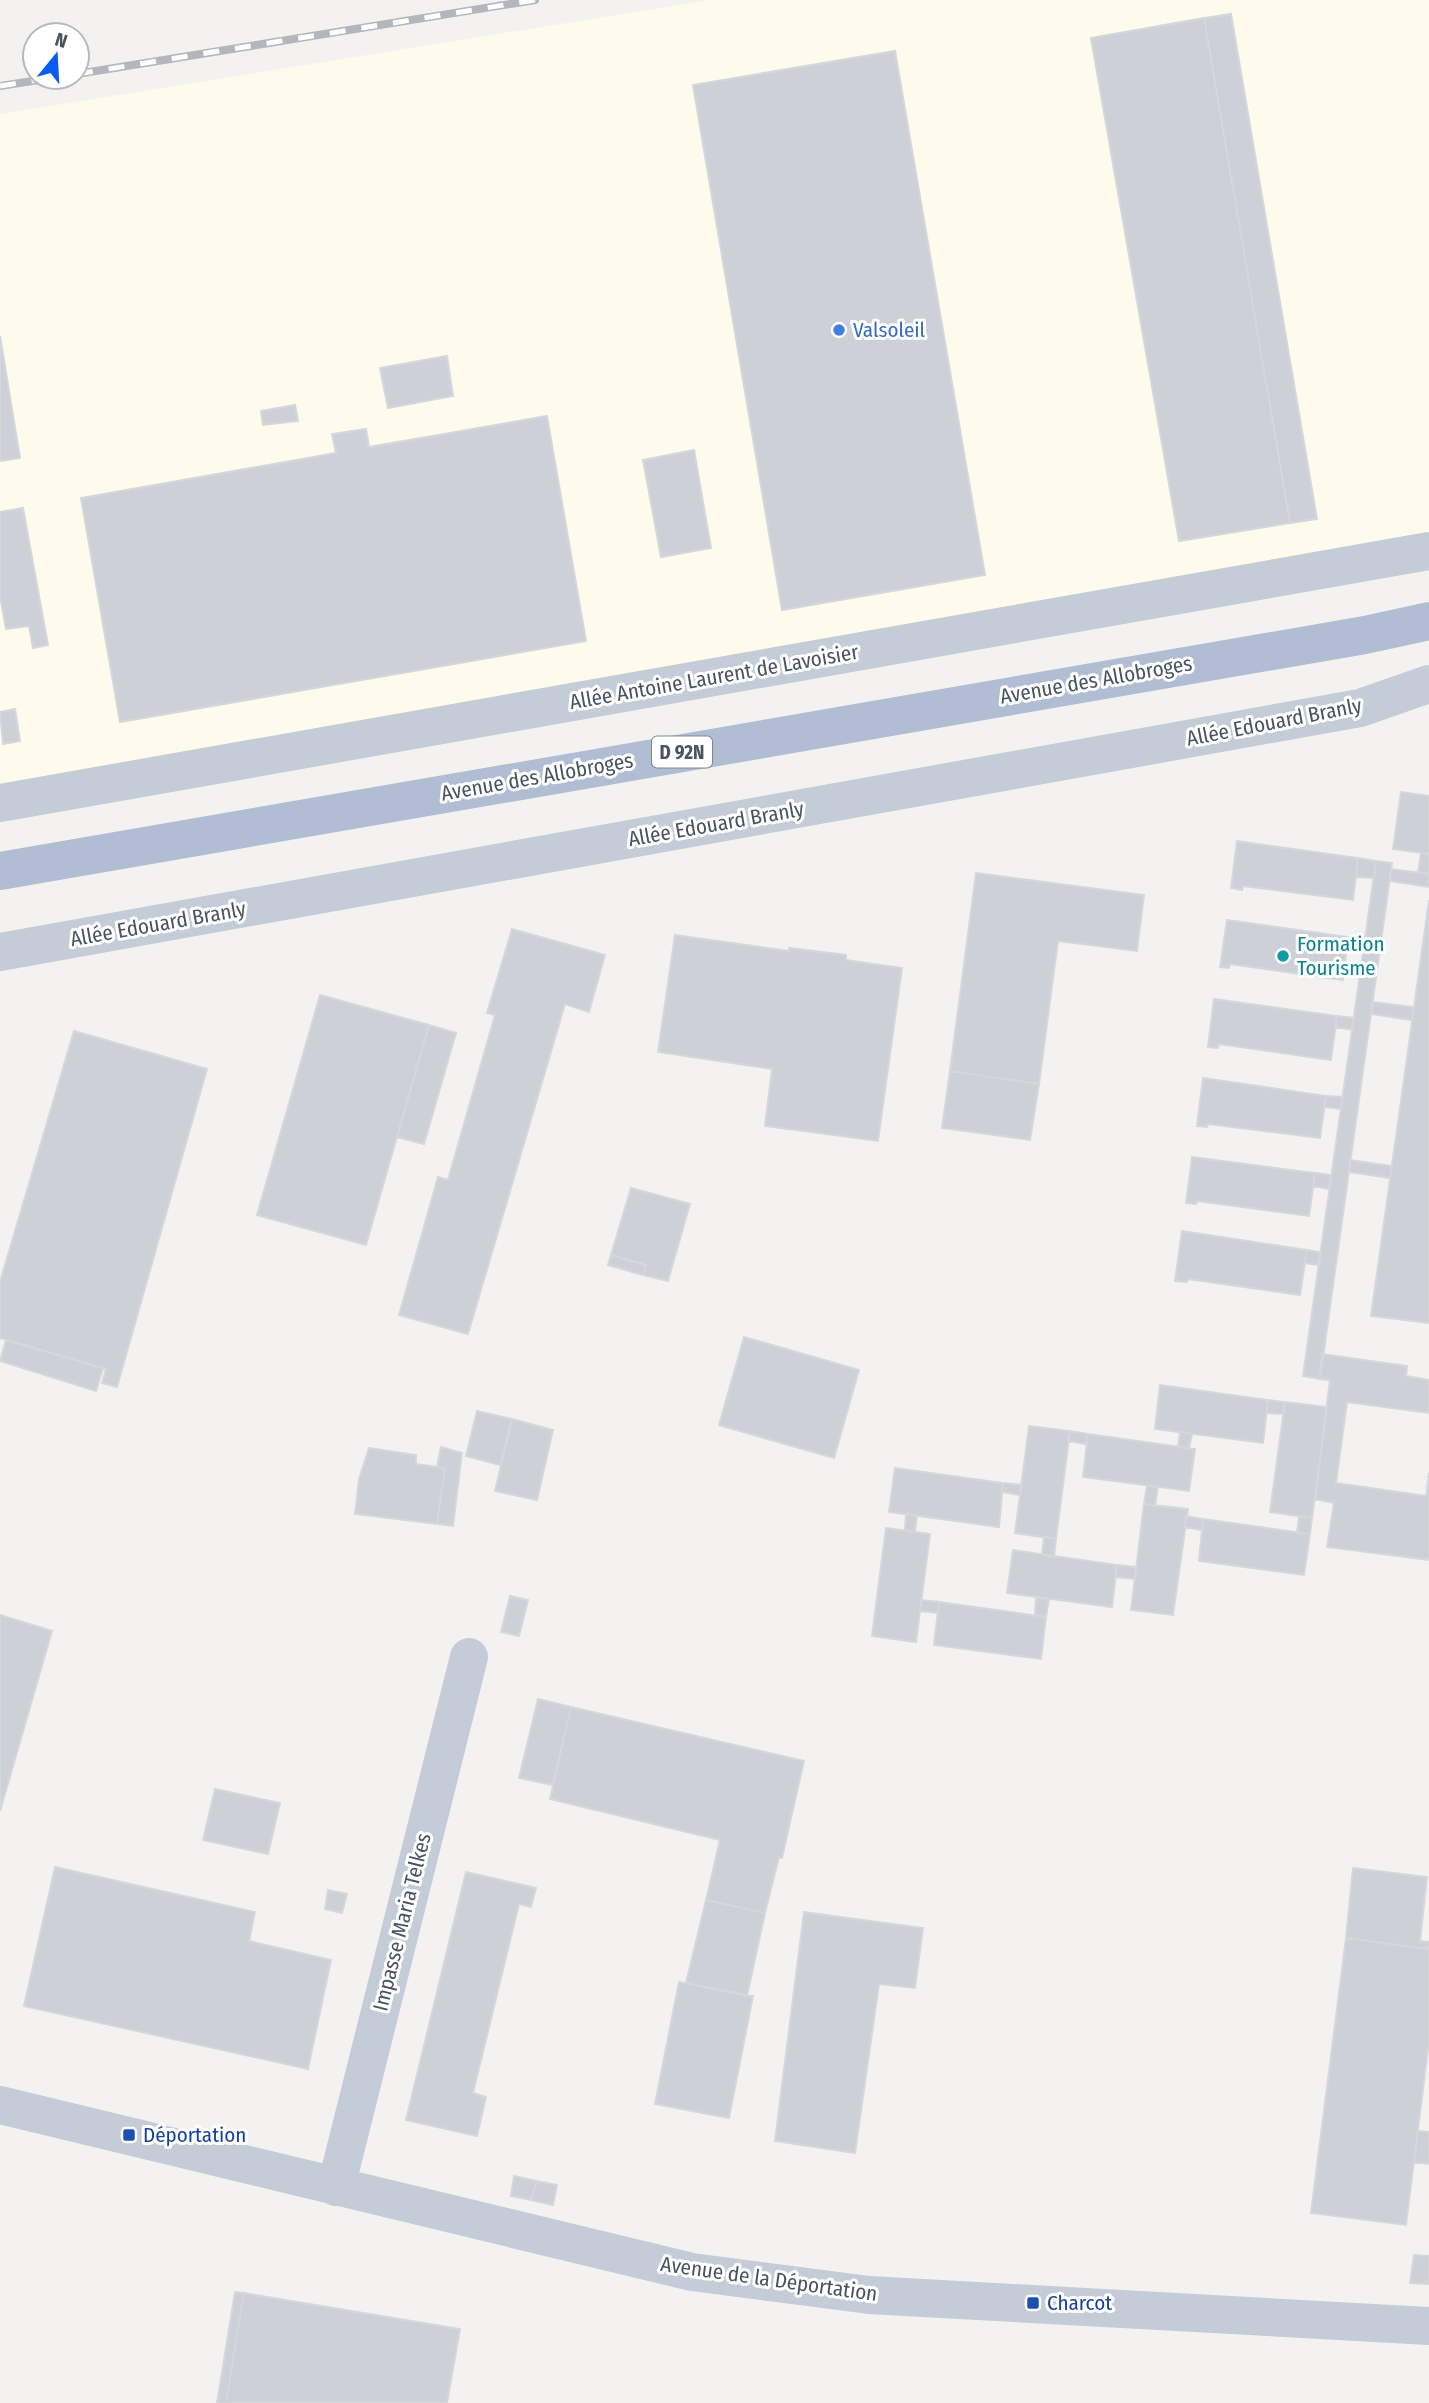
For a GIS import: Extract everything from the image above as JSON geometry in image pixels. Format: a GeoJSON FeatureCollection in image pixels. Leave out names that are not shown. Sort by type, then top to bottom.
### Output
{"type":"FeatureCollection","features":[{"type":"Feature","properties":{"kind":"main road","name":"Avenue des Allobroges"},"geometry":{"type":"LineString","coordinates":[[0,871],[1365,635],[1429,621]]}},
{"type":"Feature","properties":{"kind":"main road","name":"Avenue des Allobroges"},"geometry":{"type":"LineString","coordinates":[[1365,635],[1429,632]]}},
{"type":"Feature","properties":{"kind":"street","name":"Allée Antoine Laurent de Lavoisier"},"geometry":{"type":"LineString","coordinates":[[0,803],[1429,551]]}},
{"type":"Feature","properties":{"kind":"street","name":"Allée Edouard Branly"},"geometry":{"type":"LineString","coordinates":[[0,952],[1360,708],[1429,684]]}},
{"type":"Feature","properties":{"kind":"street","name":"Impasse Maria Telkes"},"geometry":{"type":"LineString","coordinates":[[336,2187],[470,1657]]}},
{"type":"Feature","properties":{"kind":"street","name":"Avenue de la Déportation"},"geometry":{"type":"LineString","coordinates":[[0,2105],[692,2272],[869,2295],[1429,2326]]}},
{"type":"Feature","properties":{"kind":"shaded area"},"geometry":{"type":"Polygon","coordinates":[[[710,0],[1429,0],[1429,535],[0,789],[0,114],[710,0]]]}},
{"type":"Feature","properties":{"kind":"building"},"geometry":{"type":"Polygon","coordinates":[[[1231,14],[1317,519],[1290,523],[1204,18],[1231,14]]]}},
{"type":"Feature","properties":{"kind":"building"},"geometry":{"type":"Polygon","coordinates":[[[1204,18],[1290,523],[1179,541],[1091,38],[1204,18]]]}},
{"type":"Feature","properties":{"kind":"building","name":"Valsoleil"},"geometry":{"type":"Polygon","coordinates":[[[895,51],[985,575],[782,610],[693,85],[895,51]]]}},
{"type":"Feature","properties":{"kind":"building"},"geometry":{"type":"Polygon","coordinates":[[[0,336],[20,458],[0,461],[0,336]]]}},
{"type":"Feature","properties":{"kind":"building"},"geometry":{"type":"Polygon","coordinates":[[[447,356],[453,396],[388,408],[380,368],[447,356]]]}},
{"type":"Feature","properties":{"kind":"building"},"geometry":{"type":"Polygon","coordinates":[[[295,405],[298,421],[263,425],[261,411],[295,405]]]}},
{"type":"Feature","properties":{"kind":"building"},"geometry":{"type":"Polygon","coordinates":[[[547,416],[586,641],[120,722],[81,498],[336,453],[332,434],[366,429],[369,447],[547,416]]]}},
{"type":"Feature","properties":{"kind":"building"},"geometry":{"type":"Polygon","coordinates":[[[694,450],[711,548],[661,557],[643,460],[694,450]]]}},
{"type":"Feature","properties":{"kind":"building"},"geometry":{"type":"Polygon","coordinates":[[[23,508],[48,645],[33,648],[29,626],[6,629],[0,596],[0,512],[23,508]]]}},
{"type":"Feature","properties":{"kind":"building"},"geometry":{"type":"Polygon","coordinates":[[[15,709],[20,741],[3,744],[0,712],[15,709]]]}},
{"type":"Feature","properties":{"kind":"building"},"geometry":{"type":"Polygon","coordinates":[[[1401,792],[1429,796],[1429,854],[1393,849],[1401,792]]]}},
{"type":"Feature","properties":{"kind":"building"},"geometry":{"type":"Polygon","coordinates":[[[1237,841],[1358,858],[1353,900],[1243,886],[1242,890],[1231,888],[1237,841]]]}},
{"type":"Feature","properties":{"kind":"building"},"geometry":{"type":"Polygon","coordinates":[[[1421,853],[1429,854],[1429,874],[1418,872],[1421,853]]]}},
{"type":"Feature","properties":{"kind":"building"},"geometry":{"type":"Polygon","coordinates":[[[1358,858],[1376,861],[1374,878],[1356,877],[1358,858]]]}},
{"type":"Feature","properties":{"kind":"building"},"geometry":{"type":"Polygon","coordinates":[[[1376,861],[1392,863],[1320,1379],[1303,1376],[1376,861]]]}},
{"type":"Feature","properties":{"kind":"building"},"geometry":{"type":"Polygon","coordinates":[[[1391,869],[1429,874],[1429,887],[1390,881],[1391,869]]]}},
{"type":"Feature","properties":{"kind":"building"},"geometry":{"type":"Polygon","coordinates":[[[976,873],[1144,895],[1137,951],[1058,941],[1039,1084],[950,1071],[976,873]]]}},
{"type":"Feature","properties":{"kind":"building"},"geometry":{"type":"Polygon","coordinates":[[[1429,900],[1429,1323],[1371,1316],[1429,900]]]}},
{"type":"Feature","properties":{"kind":"building","name":"Formation Tourisme"},"geometry":{"type":"Polygon","coordinates":[[[1227,920],[1348,937],[1343,980],[1230,964],[1229,968],[1220,967],[1227,920]]]}},
{"type":"Feature","properties":{"kind":"building"},"geometry":{"type":"Polygon","coordinates":[[[512,929],[605,955],[589,1012],[565,1004],[468,1334],[399,1315],[438,1177],[448,1180],[495,1015],[487,1013],[512,929]]]}},
{"type":"Feature","properties":{"kind":"building"},"geometry":{"type":"Polygon","coordinates":[[[675,935],[789,951],[789,948],[846,955],[846,960],[902,968],[878,1141],[765,1126],[772,1069],[658,1052],[675,935]]]}},
{"type":"Feature","properties":{"kind":"building"},"geometry":{"type":"Polygon","coordinates":[[[1348,937],[1365,939],[1363,950],[1347,948],[1348,937]]]}},
{"type":"Feature","properties":{"kind":"building"},"geometry":{"type":"Polygon","coordinates":[[[320,995],[429,1025],[366,1245],[257,1215],[320,995]]]}},
{"type":"Feature","properties":{"kind":"building"},"geometry":{"type":"Polygon","coordinates":[[[1214,999],[1337,1016],[1331,1060],[1219,1044],[1218,1048],[1208,1047],[1214,999]]]}},
{"type":"Feature","properties":{"kind":"building"},"geometry":{"type":"Polygon","coordinates":[[[1373,1002],[1413,1007],[1412,1020],[1371,1014],[1373,1002]]]}},
{"type":"Feature","properties":{"kind":"building"},"geometry":{"type":"Polygon","coordinates":[[[1337,1016],[1354,1018],[1353,1030],[1336,1027],[1337,1016]]]}},
{"type":"Feature","properties":{"kind":"building"},"geometry":{"type":"Polygon","coordinates":[[[429,1025],[456,1033],[424,1144],[397,1137],[429,1025]]]}},
{"type":"Feature","properties":{"kind":"building"},"geometry":{"type":"Polygon","coordinates":[[[74,1031],[207,1069],[117,1387],[102,1383],[106,1369],[0,1338],[0,1282],[74,1031]]]}},
{"type":"Feature","properties":{"kind":"building"},"geometry":{"type":"Polygon","coordinates":[[[950,1071],[1039,1084],[1030,1140],[942,1128],[950,1071]]]}},
{"type":"Feature","properties":{"kind":"building"},"geometry":{"type":"Polygon","coordinates":[[[1203,1078],[1326,1096],[1320,1138],[1208,1124],[1207,1127],[1197,1126],[1203,1078]]]}},
{"type":"Feature","properties":{"kind":"building"},"geometry":{"type":"Polygon","coordinates":[[[1326,1096],[1343,1097],[1341,1109],[1324,1107],[1326,1096]]]}},
{"type":"Feature","properties":{"kind":"building"},"geometry":{"type":"Polygon","coordinates":[[[1192,1157],[1315,1173],[1309,1216],[1197,1201],[1196,1204],[1186,1203],[1192,1157]]]}},
{"type":"Feature","properties":{"kind":"building"},"geometry":{"type":"Polygon","coordinates":[[[1350,1160],[1392,1166],[1390,1178],[1349,1172],[1350,1160]]]}},
{"type":"Feature","properties":{"kind":"building"},"geometry":{"type":"Polygon","coordinates":[[[1315,1173],[1331,1175],[1329,1189],[1313,1186],[1315,1173]]]}},
{"type":"Feature","properties":{"kind":"building"},"geometry":{"type":"Polygon","coordinates":[[[631,1188],[690,1204],[668,1281],[643,1275],[646,1265],[611,1255],[631,1188]]]}},
{"type":"Feature","properties":{"kind":"building"},"geometry":{"type":"Polygon","coordinates":[[[1182,1231],[1307,1250],[1300,1295],[1188,1279],[1187,1282],[1175,1281],[1182,1231]]]}},
{"type":"Feature","properties":{"kind":"building"},"geometry":{"type":"Polygon","coordinates":[[[1307,1250],[1320,1252],[1318,1265],[1305,1263],[1307,1250]]]}},
{"type":"Feature","properties":{"kind":"building"},"geometry":{"type":"Polygon","coordinates":[[[611,1255],[646,1265],[643,1275],[608,1265],[611,1255]]]}},
{"type":"Feature","properties":{"kind":"building"},"geometry":{"type":"Polygon","coordinates":[[[744,1337],[859,1370],[834,1458],[719,1425],[744,1337]]]}},
{"type":"Feature","properties":{"kind":"building"},"geometry":{"type":"Polygon","coordinates":[[[6,1340],[103,1368],[96,1391],[0,1361],[6,1340]]]}},
{"type":"Feature","properties":{"kind":"building"},"geometry":{"type":"Polygon","coordinates":[[[1322,1354],[1407,1366],[1406,1376],[1429,1380],[1429,1413],[1347,1402],[1336,1483],[1426,1496],[1429,1473],[1429,1560],[1327,1547],[1334,1503],[1315,1499],[1330,1380],[1320,1379],[1322,1354]]]}},
{"type":"Feature","properties":{"kind":"building"},"geometry":{"type":"Polygon","coordinates":[[[1160,1385],[1268,1400],[1263,1443],[1155,1429],[1160,1385]]]}},
{"type":"Feature","properties":{"kind":"building"},"geometry":{"type":"Polygon","coordinates":[[[1268,1400],[1285,1402],[1283,1414],[1267,1413],[1268,1400]]]}},
{"type":"Feature","properties":{"kind":"building"},"geometry":{"type":"Polygon","coordinates":[[[1285,1402],[1327,1407],[1312,1518],[1270,1512],[1285,1402]]]}},
{"type":"Feature","properties":{"kind":"building"},"geometry":{"type":"Polygon","coordinates":[[[477,1411],[512,1419],[500,1465],[466,1456],[477,1411]]]}},
{"type":"Feature","properties":{"kind":"building"},"geometry":{"type":"Polygon","coordinates":[[[512,1419],[553,1430],[537,1500],[495,1491],[512,1419]]]}},
{"type":"Feature","properties":{"kind":"building"},"geometry":{"type":"Polygon","coordinates":[[[1029,1426],[1070,1431],[1056,1539],[1015,1533],[1029,1426]]]}},
{"type":"Feature","properties":{"kind":"building"},"geometry":{"type":"Polygon","coordinates":[[[1070,1431],[1088,1434],[1086,1444],[1068,1441],[1070,1431]]]}},
{"type":"Feature","properties":{"kind":"building"},"geometry":{"type":"Polygon","coordinates":[[[1180,1432],[1192,1434],[1189,1449],[1178,1447],[1180,1432]]]}},
{"type":"Feature","properties":{"kind":"building"},"geometry":{"type":"Polygon","coordinates":[[[1088,1434],[1195,1449],[1189,1491],[1083,1477],[1088,1434]]]}},
{"type":"Feature","properties":{"kind":"building"},"geometry":{"type":"Polygon","coordinates":[[[441,1447],[462,1453],[453,1526],[437,1524],[445,1468],[437,1467],[441,1447]]]}},
{"type":"Feature","properties":{"kind":"building"},"geometry":{"type":"Polygon","coordinates":[[[369,1448],[416,1455],[416,1464],[445,1468],[437,1524],[355,1514],[359,1479],[369,1448]]]}},
{"type":"Feature","properties":{"kind":"building"},"geometry":{"type":"Polygon","coordinates":[[[895,1468],[1003,1483],[999,1527],[889,1512],[895,1468]]]}},
{"type":"Feature","properties":{"kind":"building"},"geometry":{"type":"Polygon","coordinates":[[[1003,1483],[1022,1485],[1020,1495],[1002,1492],[1003,1483]]]}},
{"type":"Feature","properties":{"kind":"building"},"geometry":{"type":"Polygon","coordinates":[[[1147,1486],[1158,1487],[1155,1506],[1144,1504],[1147,1486]]]}},
{"type":"Feature","properties":{"kind":"building"},"geometry":{"type":"Polygon","coordinates":[[[1144,1504],[1188,1509],[1173,1615],[1131,1610],[1144,1504]]]}},
{"type":"Feature","properties":{"kind":"building"},"geometry":{"type":"Polygon","coordinates":[[[906,1514],[917,1515],[915,1532],[905,1530],[906,1514]]]}},
{"type":"Feature","properties":{"kind":"building"},"geometry":{"type":"Polygon","coordinates":[[[1186,1516],[1203,1519],[1202,1530],[1185,1527],[1186,1516]]]}},
{"type":"Feature","properties":{"kind":"building"},"geometry":{"type":"Polygon","coordinates":[[[1299,1517],[1312,1518],[1310,1534],[1297,1533],[1299,1517]]]}},
{"type":"Feature","properties":{"kind":"building"},"geometry":{"type":"Polygon","coordinates":[[[1203,1519],[1310,1534],[1304,1575],[1199,1561],[1203,1519]]]}},
{"type":"Feature","properties":{"kind":"building"},"geometry":{"type":"Polygon","coordinates":[[[886,1528],[930,1534],[916,1642],[872,1636],[886,1528]]]}},
{"type":"Feature","properties":{"kind":"building"},"geometry":{"type":"Polygon","coordinates":[[[1044,1537],[1056,1539],[1054,1557],[1042,1555],[1044,1537]]]}},
{"type":"Feature","properties":{"kind":"building"},"geometry":{"type":"Polygon","coordinates":[[[1013,1550],[1117,1565],[1112,1607],[1007,1593],[1013,1550]]]}},
{"type":"Feature","properties":{"kind":"building"},"geometry":{"type":"Polygon","coordinates":[[[1117,1565],[1136,1567],[1135,1579],[1115,1577],[1117,1565]]]}},
{"type":"Feature","properties":{"kind":"building"},"geometry":{"type":"Polygon","coordinates":[[[510,1596],[528,1600],[519,1636],[501,1632],[510,1596]]]}},
{"type":"Feature","properties":{"kind":"building"},"geometry":{"type":"Polygon","coordinates":[[[1036,1598],[1049,1599],[1046,1617],[1035,1615],[1036,1598]]]}},
{"type":"Feature","properties":{"kind":"building"},"geometry":{"type":"Polygon","coordinates":[[[921,1600],[939,1602],[938,1613],[920,1611],[921,1600]]]}},
{"type":"Feature","properties":{"kind":"building"},"geometry":{"type":"Polygon","coordinates":[[[939,1602],[1046,1617],[1041,1659],[934,1645],[939,1602]]]}},
{"type":"Feature","properties":{"kind":"building"},"geometry":{"type":"Polygon","coordinates":[[[0,1615],[52,1631],[0,1811],[0,1615]]]}},
{"type":"Feature","properties":{"kind":"building"},"geometry":{"type":"Polygon","coordinates":[[[538,1699],[571,1707],[553,1785],[519,1778],[538,1699]]]}},
{"type":"Feature","properties":{"kind":"building"},"geometry":{"type":"Polygon","coordinates":[[[571,1707],[804,1761],[782,1858],[779,1857],[765,1913],[706,1900],[720,1840],[550,1799],[571,1707]]]}},
{"type":"Feature","properties":{"kind":"building"},"geometry":{"type":"Polygon","coordinates":[[[215,1789],[280,1803],[268,1854],[203,1840],[215,1789]]]}},
{"type":"Feature","properties":{"kind":"building"},"geometry":{"type":"Polygon","coordinates":[[[55,1867],[255,1912],[249,1941],[331,1960],[308,2069],[24,2006],[55,1867]]]}},
{"type":"Feature","properties":{"kind":"building"},"geometry":{"type":"Polygon","coordinates":[[[1353,1868],[1427,1877],[1420,1941],[1429,1942],[1429,1949],[1346,1938],[1353,1868]]]}},
{"type":"Feature","properties":{"kind":"building"},"geometry":{"type":"Polygon","coordinates":[[[466,1872],[536,1888],[531,1907],[519,1904],[473,2093],[486,2097],[477,2136],[406,2120],[466,1872]]]}},
{"type":"Feature","properties":{"kind":"building"},"geometry":{"type":"Polygon","coordinates":[[[328,1890],[347,1894],[342,1913],[325,1909],[328,1890]]]}},
{"type":"Feature","properties":{"kind":"building"},"geometry":{"type":"Polygon","coordinates":[[[706,1900],[765,1913],[747,1996],[686,1983],[706,1900]]]}},
{"type":"Feature","properties":{"kind":"building"},"geometry":{"type":"Polygon","coordinates":[[[804,1912],[923,1928],[915,1988],[879,1984],[855,2153],[775,2141],[804,1912]]]}},
{"type":"Feature","properties":{"kind":"building"},"geometry":{"type":"Polygon","coordinates":[[[1346,1938],[1429,1949],[1429,2041],[1406,2225],[1311,2213],[1346,1938]]]}},
{"type":"Feature","properties":{"kind":"building"},"geometry":{"type":"Polygon","coordinates":[[[679,1982],[753,1996],[729,2118],[655,2104],[679,1982]]]}},
{"type":"Feature","properties":{"kind":"building"},"geometry":{"type":"Polygon","coordinates":[[[1418,2131],[1429,2132],[1429,2164],[1414,2162],[1418,2131]]]}},
{"type":"Feature","properties":{"kind":"building"},"geometry":{"type":"Polygon","coordinates":[[[514,2176],[537,2181],[531,2200],[511,2196],[514,2176]]]}},
{"type":"Feature","properties":{"kind":"building"},"geometry":{"type":"Polygon","coordinates":[[[537,2181],[557,2185],[553,2205],[531,2200],[537,2181]]]}},
{"type":"Feature","properties":{"kind":"building"},"geometry":{"type":"Polygon","coordinates":[[[1414,2255],[1429,2256],[1429,2284],[1410,2283],[1414,2255]]]}},
{"type":"Feature","properties":{"kind":"building"},"geometry":{"type":"Polygon","coordinates":[[[235,2292],[244,2293],[226,2403],[217,2403],[235,2292]]]}},
{"type":"Feature","properties":{"kind":"building"},"geometry":{"type":"Polygon","coordinates":[[[244,2293],[460,2329],[447,2403],[226,2403],[244,2293]]]}},
{"type":"Feature","properties":{"kind":"railway"},"geometry":{"type":"LineString","coordinates":[[91,72],[535,0]]}},
{"type":"Feature","properties":{"kind":"railway"},"geometry":{"type":"LineString","coordinates":[[0,86],[21,83]]}},
{"type":"Feature","properties":{"kind":"place","name":"Valsoleil"},"geometry":{"type":"Point","coordinates":[839,330]}},
{"type":"Feature","properties":{"kind":"place","name":"Formation Tourisme"},"geometry":{"type":"Point","coordinates":[1283,956]}},
{"type":"Feature","properties":{"kind":"place","name":"Déportation"},"geometry":{"type":"Point","coordinates":[129,2135]}},
{"type":"Feature","properties":{"kind":"place","name":"Charcot"},"geometry":{"type":"Point","coordinates":[1033,2303]}}]}
